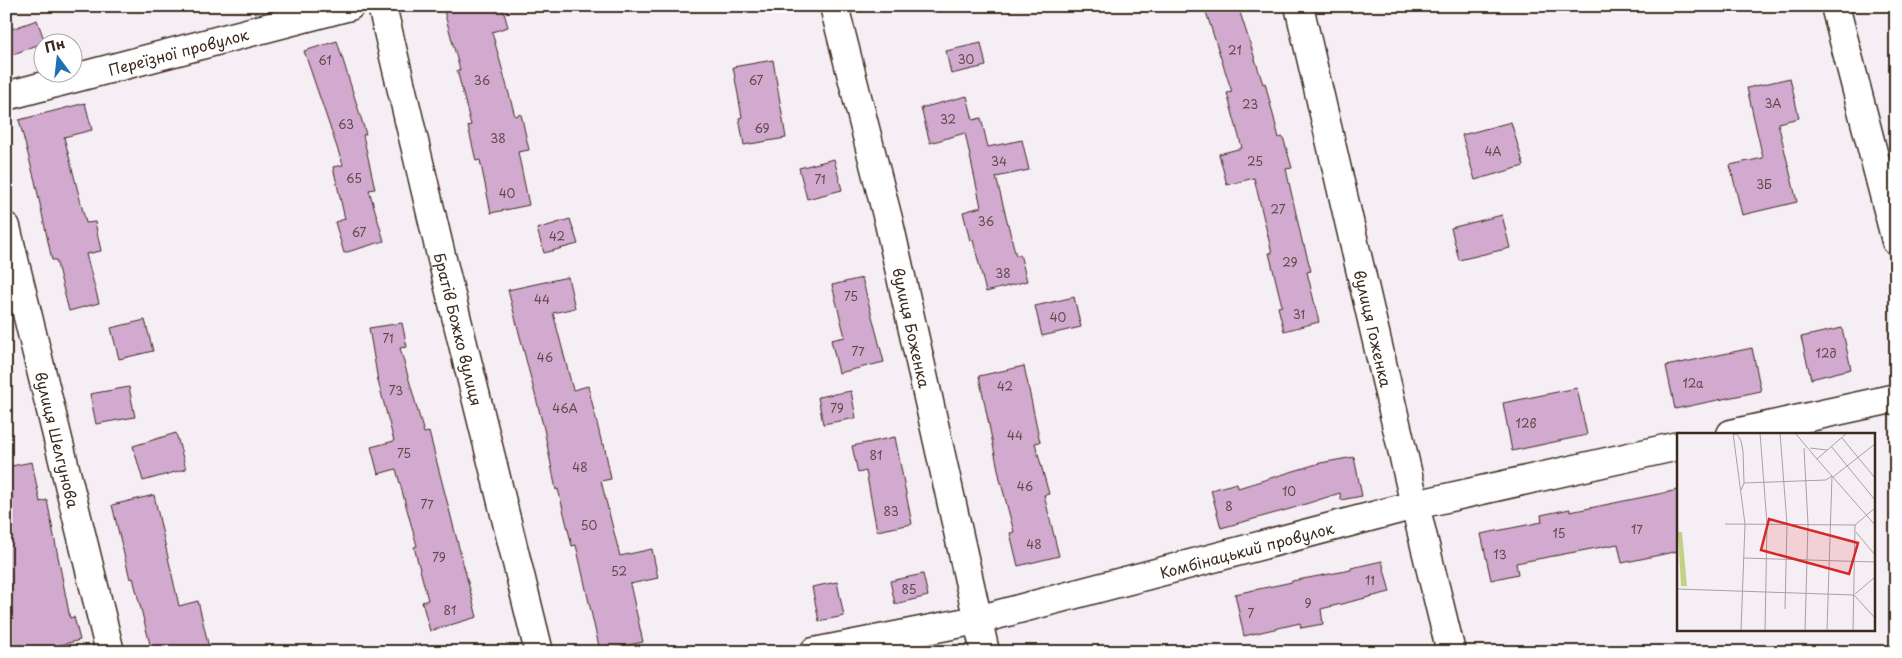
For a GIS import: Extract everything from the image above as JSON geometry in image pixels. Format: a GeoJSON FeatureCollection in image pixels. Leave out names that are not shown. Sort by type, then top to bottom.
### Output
{"type":"FeatureCollection","features":[{"type":"Feature","properties":{"kind":"street","name":"Переїзної провулок"},"geometry":{"type":"LineString","coordinates":[[6,96],[350,6]]}},
{"type":"Feature","properties":{"kind":"street","name":"Братів Божко вулиця"},"geometry":{"type":"LineString","coordinates":[[382,6],[439,247],[539,652]]}},
{"type":"Feature","properties":{"kind":"street","name":"вулиця Боженка"},"geometry":{"type":"LineString","coordinates":[[834,6],[889,222],[985,652]]}},
{"type":"Feature","properties":{"kind":"street","name":"вулиця Гоженка"},"geometry":{"type":"LineString","coordinates":[[1299,6],[1414,505],[1451,652]]}},
{"type":"Feature","properties":{"kind":"street"},"geometry":{"type":"LineString","coordinates":[[1835,6],[1896,241]]}},
{"type":"Feature","properties":{"kind":"street","name":"вулиця Шелгунова"},"geometry":{"type":"LineString","coordinates":[[6,227],[110,652]]}},
{"type":"Feature","properties":{"kind":"street"},"geometry":{"type":"LineString","coordinates":[[1736,433],[1896,398]]}},
{"type":"Feature","properties":{"kind":"street","name":"Комбінацький провулок"},"geometry":{"type":"LineString","coordinates":[[814,652],[977,620],[1414,505],[1677,446]]}},
{"type":"Feature","properties":{"kind":"building"},"geometry":{"type":"Polygon","coordinates":[[[462,6],[502,6],[508,27],[492,32],[515,116],[521,114],[529,150],[518,152],[529,205],[491,213],[480,160],[476,161],[468,126],[471,125],[457,70],[460,70],[444,11],[462,6]]]}},
{"type":"Feature","properties":{"kind":"building"},"geometry":{"type":"Polygon","coordinates":[[[1204,6],[1238,6],[1263,84],[1265,83],[1279,138],[1283,137],[1292,168],[1286,169],[1303,245],[1311,271],[1307,272],[1319,322],[1284,331],[1278,307],[1282,306],[1269,253],[1272,253],[1254,178],[1227,185],[1219,154],[1242,148],[1227,93],[1232,92],[1204,6]]]}},
{"type":"Feature","properties":{"kind":"building"},"geometry":{"type":"Polygon","coordinates":[[[37,20],[41,32],[32,32],[32,47],[6,57],[6,31],[37,20]]]}},
{"type":"Feature","properties":{"kind":"building"},"geometry":{"type":"Polygon","coordinates":[[[337,41],[366,134],[363,135],[375,189],[369,190],[384,241],[344,253],[335,222],[345,219],[333,167],[343,165],[304,51],[337,41]]]}},
{"type":"Feature","properties":{"kind":"building"},"geometry":{"type":"Polygon","coordinates":[[[981,43],[986,66],[951,74],[946,51],[981,43]]]}},
{"type":"Feature","properties":{"kind":"building"},"geometry":{"type":"Polygon","coordinates":[[[773,60],[786,138],[744,145],[739,118],[742,117],[733,67],[773,60]]]}},
{"type":"Feature","properties":{"kind":"building"},"geometry":{"type":"Polygon","coordinates":[[[1790,78],[1799,118],[1778,123],[1797,202],[1742,215],[1730,165],[1763,158],[1747,88],[1790,78]]]}},
{"type":"Feature","properties":{"kind":"building"},"geometry":{"type":"Polygon","coordinates":[[[967,96],[973,120],[981,118],[988,147],[1022,140],[1029,170],[996,177],[1016,256],[1020,254],[1027,281],[986,292],[973,240],[970,241],[963,212],[981,207],[965,133],[930,143],[921,108],[967,96]]]}},
{"type":"Feature","properties":{"kind":"building"},"geometry":{"type":"Polygon","coordinates":[[[85,103],[92,130],[64,137],[86,223],[95,222],[101,251],[86,254],[99,303],[69,311],[56,260],[52,260],[35,181],[19,120],[85,103]]]}},
{"type":"Feature","properties":{"kind":"building"},"geometry":{"type":"Polygon","coordinates":[[[1511,122],[1524,166],[1475,180],[1462,135],[1511,122]]]}},
{"type":"Feature","properties":{"kind":"building"},"geometry":{"type":"Polygon","coordinates":[[[834,159],[842,190],[807,199],[799,168],[834,159]]]}},
{"type":"Feature","properties":{"kind":"building"},"geometry":{"type":"Polygon","coordinates":[[[1502,215],[1510,248],[1459,260],[1451,228],[1502,215]]]}},
{"type":"Feature","properties":{"kind":"building"},"geometry":{"type":"Polygon","coordinates":[[[570,219],[578,244],[544,253],[537,229],[570,219]]]}},
{"type":"Feature","properties":{"kind":"building"},"geometry":{"type":"Polygon","coordinates":[[[568,277],[575,308],[553,313],[573,390],[588,386],[602,444],[604,444],[611,479],[601,481],[620,556],[652,549],[658,578],[630,584],[643,642],[600,651],[576,545],[572,546],[558,489],[556,490],[544,429],[508,290],[568,277]]]}},
{"type":"Feature","properties":{"kind":"building"},"geometry":{"type":"Polygon","coordinates":[[[862,278],[884,362],[839,373],[831,340],[845,337],[832,285],[862,278]]]}},
{"type":"Feature","properties":{"kind":"building"},"geometry":{"type":"Polygon","coordinates":[[[1074,297],[1081,327],[1042,336],[1035,306],[1074,297]]]}},
{"type":"Feature","properties":{"kind":"building"},"geometry":{"type":"Polygon","coordinates":[[[145,320],[153,351],[119,359],[111,328],[145,320]]]}},
{"type":"Feature","properties":{"kind":"building"},"geometry":{"type":"Polygon","coordinates":[[[402,323],[407,347],[400,348],[424,433],[429,432],[477,617],[430,631],[422,602],[428,600],[414,547],[417,546],[396,469],[378,474],[371,447],[394,441],[378,381],[369,328],[402,323]]]}},
{"type":"Feature","properties":{"kind":"building"},"geometry":{"type":"Polygon","coordinates":[[[1842,328],[1851,369],[1811,379],[1801,337],[1842,328]]]}},
{"type":"Feature","properties":{"kind":"building"},"geometry":{"type":"Polygon","coordinates":[[[1752,348],[1761,391],[1675,409],[1666,366],[1752,348]]]}},
{"type":"Feature","properties":{"kind":"building"},"geometry":{"type":"Polygon","coordinates":[[[1024,366],[1040,442],[1035,443],[1049,494],[1044,495],[1059,556],[1018,566],[1010,533],[1014,532],[1000,479],[979,376],[1024,366]]]}},
{"type":"Feature","properties":{"kind":"building"},"geometry":{"type":"Polygon","coordinates":[[[129,387],[135,417],[96,424],[90,394],[129,387]]]}},
{"type":"Feature","properties":{"kind":"building"},"geometry":{"type":"Polygon","coordinates":[[[1577,388],[1587,435],[1512,451],[1503,403],[1577,388]]]}},
{"type":"Feature","properties":{"kind":"building"},"geometry":{"type":"Polygon","coordinates":[[[851,391],[856,418],[823,424],[818,397],[851,391]]]}},
{"type":"Feature","properties":{"kind":"building"},"geometry":{"type":"Polygon","coordinates":[[[176,433],[186,469],[143,481],[133,446],[176,433]]]}},
{"type":"Feature","properties":{"kind":"building"},"geometry":{"type":"Polygon","coordinates":[[[895,437],[912,524],[877,531],[866,471],[858,473],[852,446],[895,437]]]}},
{"type":"Feature","properties":{"kind":"building"},"geometry":{"type":"Polygon","coordinates":[[[1354,457],[1362,496],[1341,500],[1340,493],[1221,528],[1211,490],[1237,483],[1238,488],[1320,463],[1354,457]]]}},
{"type":"Feature","properties":{"kind":"building"},"geometry":{"type":"Polygon","coordinates":[[[32,462],[40,502],[47,500],[70,618],[74,617],[80,640],[33,652],[6,652],[6,467],[32,462]]]}},
{"type":"Feature","properties":{"kind":"building"},"geometry":{"type":"Polygon","coordinates":[[[1677,490],[1677,551],[1622,563],[1618,544],[1516,563],[1518,574],[1491,580],[1481,534],[1542,522],[1541,515],[1570,509],[1570,512],[1677,490]]]}},
{"type":"Feature","properties":{"kind":"building"},"geometry":{"type":"Polygon","coordinates":[[[154,495],[179,606],[198,601],[210,652],[152,652],[133,578],[130,579],[112,505],[154,495]]]}},
{"type":"Feature","properties":{"kind":"building"},"geometry":{"type":"Polygon","coordinates":[[[1382,561],[1390,592],[1321,609],[1323,624],[1301,628],[1300,623],[1244,636],[1235,594],[1351,570],[1351,568],[1382,561]]]}},
{"type":"Feature","properties":{"kind":"building"},"geometry":{"type":"Polygon","coordinates":[[[923,574],[928,596],[895,604],[890,581],[923,574]]]}},
{"type":"Feature","properties":{"kind":"building"},"geometry":{"type":"Polygon","coordinates":[[[837,582],[844,616],[819,621],[812,587],[837,582]]]}}]}
